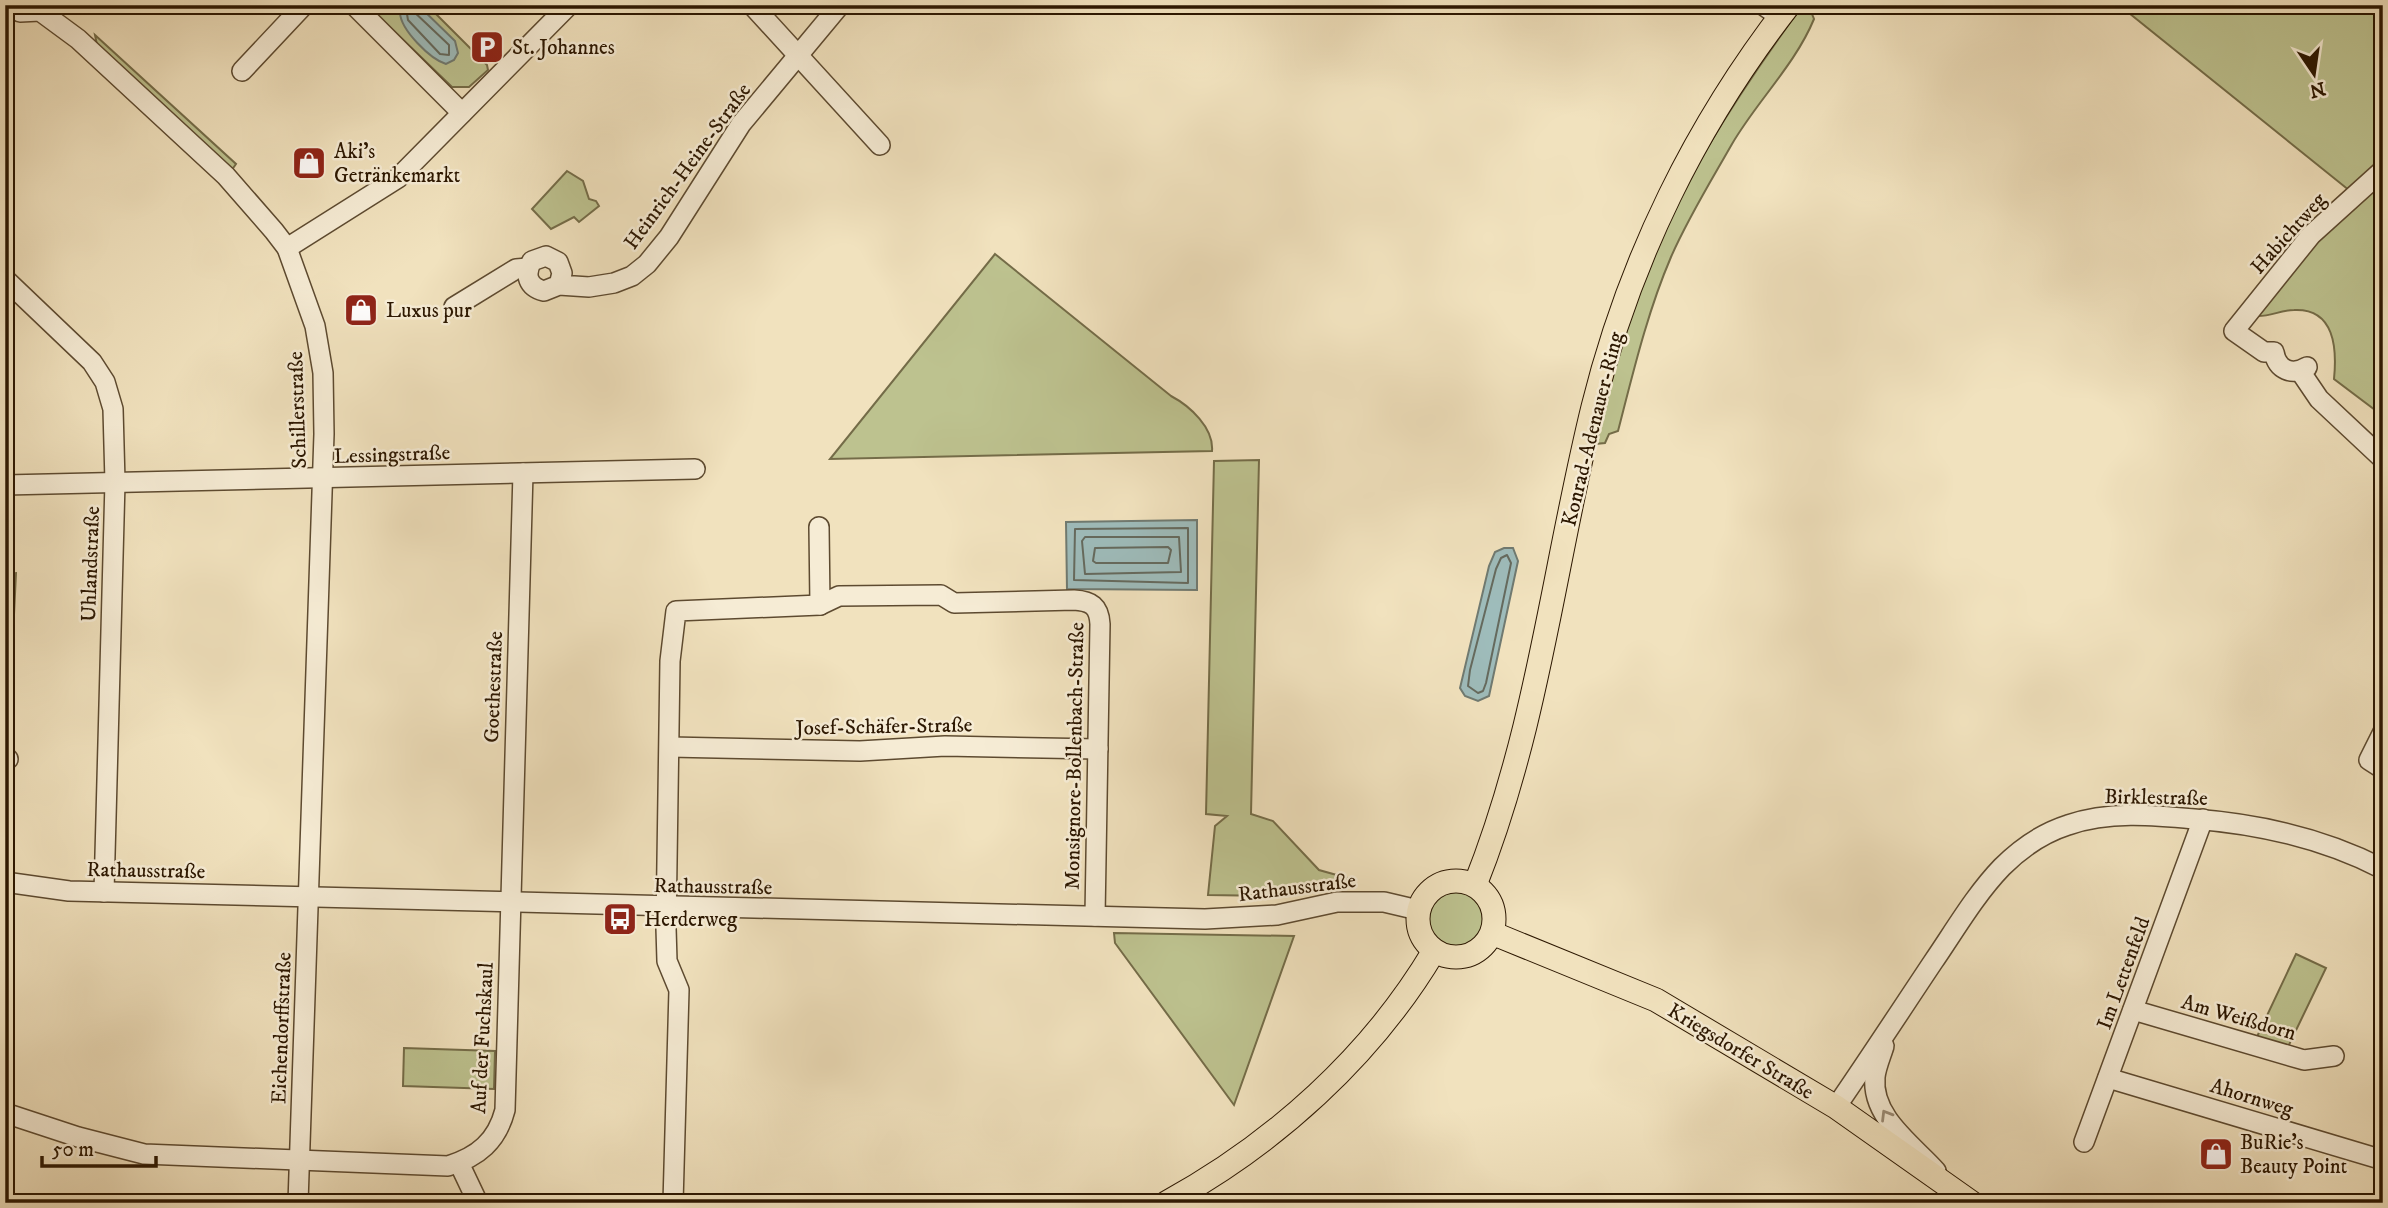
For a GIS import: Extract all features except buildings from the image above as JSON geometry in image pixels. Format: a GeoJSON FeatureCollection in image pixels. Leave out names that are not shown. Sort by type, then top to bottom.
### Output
{"type":"FeatureCollection","features":[{"type":"Feature","properties":{"kind":"main road","name":"Konrad-Adenauer-Ring"},"geometry":{"type":"LineString","coordinates":[[1475,885],[1497,828],[1527,728],[1593,407],[1632,280],[1675,184],[1777,9]]}},
{"type":"Feature","properties":{"kind":"main road"},"geometry":{"type":"LineString","coordinates":[[1458,880],[1475,885],[1492,906],[1492,933],[1482,947],[1467,956],[1450,957],[1434,951],[1418,929],[1418,910],[1426,894],[1440,884],[1458,880]]}},
{"type":"Feature","properties":{"kind":"main road","name":"Kriegsdorfer Straße"},"geometry":{"type":"LineString","coordinates":[[1492,933],[1656,1000],[1836,1107],[1972,1203]]}},
{"type":"Feature","properties":{"kind":"main road"},"geometry":{"type":"LineString","coordinates":[[1166,1203],[1225,1168],[1312,1100],[1400,1002],[1434,951]]}},
{"type":"Feature","properties":{"kind":"street"},"geometry":{"type":"LineString","coordinates":[[242,71],[304,5]]}},
{"type":"Feature","properties":{"kind":"street"},"geometry":{"type":"LineString","coordinates":[[354,5],[462,113]]}},
{"type":"Feature","properties":{"kind":"street"},"geometry":{"type":"LineString","coordinates":[[287,248],[398,178],[569,5]]}},
{"type":"Feature","properties":{"kind":"street"},"geometry":{"type":"LineString","coordinates":[[752,5],[880,145]]}},
{"type":"Feature","properties":{"kind":"street","name":"Heinrich-Heine-Straße"},"geometry":{"type":"LineString","coordinates":[[454,307],[516,269],[528,268],[539,257],[552,258],[562,273],[559,285],[590,287],[632,276],[647,264],[669,237],[728,141],[840,5]]}},
{"type":"Feature","properties":{"kind":"street","name":"Schillerstraße"},"geometry":{"type":"LineString","coordinates":[[20,12],[40,11],[78,39],[250,201],[287,248],[309,307],[319,347],[324,395],[308,897]]}},
{"type":"Feature","properties":{"kind":"street","name":"Habichtweg"},"geometry":{"type":"LineString","coordinates":[[2382,169],[2311,235],[2234,331],[2264,352],[2274,352],[2282,368],[2304,369],[2319,399],[2383,458]]}},
{"type":"Feature","properties":{"kind":"street","name":"Uhlandstraße"},"geometry":{"type":"LineString","coordinates":[[5,279],[92,362],[105,382],[113,409],[115,482],[104,892]]}},
{"type":"Feature","properties":{"kind":"street","name":"Lessingstraße"},"geometry":{"type":"LineString","coordinates":[[5,485],[695,469]]}},
{"type":"Feature","properties":{"kind":"street","name":"Goethestraße"},"geometry":{"type":"LineString","coordinates":[[510,903],[523,473]]}},
{"type":"Feature","properties":{"kind":"street"},"geometry":{"type":"LineString","coordinates":[[819,527],[820,605]]}},
{"type":"Feature","properties":{"kind":"street","name":"Monsignore-Bollenbach-Straße"},"geometry":{"type":"LineString","coordinates":[[667,907],[670,660],[676,611],[820,605],[839,596],[941,595],[954,603],[1076,600],[1093,604],[1100,618],[1095,916]]}},
{"type":"Feature","properties":{"kind":"street"},"geometry":{"type":"LineString","coordinates":[[2383,732],[2369,760],[2383,769]]}},
{"type":"Feature","properties":{"kind":"street","name":"Josef-Schäfer-Straße"},"geometry":{"type":"LineString","coordinates":[[670,747],[860,751],[944,746],[1098,749]]}},
{"type":"Feature","properties":{"kind":"street","name":"Birklestraße"},"geometry":{"type":"LineString","coordinates":[[1836,1107],[1966,912],[2001,868],[2028,844],[2069,824],[2094,818],[2136,815],[2208,820],[2268,829],[2309,840],[2383,869]]}},
{"type":"Feature","properties":{"kind":"street","name":"Im Lettenfeld"},"geometry":{"type":"LineString","coordinates":[[2084,1142],[2208,820]]}},
{"type":"Feature","properties":{"kind":"street","name":"Rathausstraße"},"geometry":{"type":"LineString","coordinates":[[5,882],[36,888],[104,892],[1095,916],[1248,918],[1356,901],[1384,902],[1418,910]]}},
{"type":"Feature","properties":{"kind":"street","name":"Eichendorffstraße"},"geometry":{"type":"LineString","coordinates":[[298,1203],[308,897]]}},
{"type":"Feature","properties":{"kind":"street","name":"Auf der Fuchskaul"},"geometry":{"type":"LineString","coordinates":[[5,1113],[78,1137],[144,1154],[420,1167],[459,1163],[488,1145],[501,1124],[505,1110],[510,903]]}},
{"type":"Feature","properties":{"kind":"street"},"geometry":{"type":"LineString","coordinates":[[667,907],[667,961],[678,990],[673,1203]]}},
{"type":"Feature","properties":{"kind":"street","name":"Am Weißdorn"},"geometry":{"type":"LineString","coordinates":[[2133,1010],[2304,1059],[2334,1056]]}},
{"type":"Feature","properties":{"kind":"street","name":"Birklestraße"},"geometry":{"type":"LineString","coordinates":[[1891,1025],[1875,1078],[1881,1110],[1889,1122],[1948,1184]]}},
{"type":"Feature","properties":{"kind":"street","name":"Ahornweg"},"geometry":{"type":"LineString","coordinates":[[2108,1078],[2383,1160]]}},
{"type":"Feature","properties":{"kind":"street"},"geometry":{"type":"LineString","coordinates":[[459,1163],[478,1203]]}},
{"type":"Feature","properties":{"kind":"green space"},"geometry":{"type":"Polygon","coordinates":[[[367,5],[427,5],[487,65],[488,70],[469,87],[452,87],[367,5]]]}},
{"type":"Feature","properties":{"kind":"green space"},"geometry":{"type":"Polygon","coordinates":[[[1803,5],[1810,9],[1814,19],[1806,36],[1732,144],[1671,257],[1648,321],[1618,431],[1609,434],[1605,443],[1594,444],[1626,322],[1666,226],[1685,187],[1729,112],[1803,5]]]}},
{"type":"Feature","properties":{"kind":"green space"},"geometry":{"type":"Polygon","coordinates":[[[2119,5],[2383,5],[2383,160],[2350,191],[2119,5]]]}},
{"type":"Feature","properties":{"kind":"green space"},"geometry":{"type":"Polygon","coordinates":[[[95,35],[236,164],[231,171],[97,45],[95,35]]]}},
{"type":"Feature","properties":{"kind":"green space"},"geometry":{"type":"Polygon","coordinates":[[[567,171],[583,181],[589,199],[596,201],[599,206],[579,222],[574,217],[551,229],[532,209],[567,171]]]}},
{"type":"Feature","properties":{"kind":"green space"},"geometry":{"type":"Polygon","coordinates":[[[2369,189],[2383,200],[2383,416],[2334,379],[2333,343],[2325,323],[2318,316],[2308,311],[2294,310],[2256,316],[2315,241],[2369,189]]]}},
{"type":"Feature","properties":{"kind":"green space"},"geometry":{"type":"Polygon","coordinates":[[[995,254],[1193,412],[1209,434],[1212,451],[830,459],[995,254]]]}},
{"type":"Feature","properties":{"kind":"green space"},"geometry":{"type":"Polygon","coordinates":[[[1259,460],[1251,814],[1273,821],[1319,870],[1351,879],[1272,896],[1208,895],[1215,826],[1227,816],[1206,814],[1214,461],[1259,460]]]}},
{"type":"Feature","properties":{"kind":"green space"},"geometry":{"type":"Polygon","coordinates":[[[16,573],[9,718],[5,715],[5,574],[16,573]]]}},
{"type":"Feature","properties":{"kind":"green space"},"geometry":{"type":"Polygon","coordinates":[[[1456,890],[1467,892],[1480,903],[1485,919],[1483,930],[1472,943],[1456,948],[1445,946],[1432,935],[1427,919],[1429,908],[1440,895],[1456,890]]]}},
{"type":"Feature","properties":{"kind":"green space"},"geometry":{"type":"Polygon","coordinates":[[[1114,933],[1294,936],[1234,1105],[1115,943],[1114,933]]]}},
{"type":"Feature","properties":{"kind":"green space"},"geometry":{"type":"Polygon","coordinates":[[[2296,954],[2326,968],[2286,1051],[2255,1041],[2296,954]]]}},
{"type":"Feature","properties":{"kind":"green space"},"geometry":{"type":"Polygon","coordinates":[[[404,1048],[495,1051],[494,1089],[403,1086],[404,1048]]]}},
{"type":"Feature","properties":{"kind":"water"},"geometry":{"type":"Polygon","coordinates":[[[406,5],[418,5],[455,41],[458,53],[454,60],[446,64],[439,61],[417,43],[402,20],[400,13],[406,5]]]}},
{"type":"Feature","properties":{"kind":"water"},"geometry":{"type":"Polygon","coordinates":[[[1197,520],[1197,590],[1067,589],[1066,522],[1197,520]]]}},
{"type":"Feature","properties":{"kind":"water"},"geometry":{"type":"Polygon","coordinates":[[[1513,548],[1518,561],[1489,696],[1478,701],[1465,696],[1460,688],[1489,566],[1495,552],[1513,548]]]}},
{"type":"Feature","properties":{"kind":"place","name":"St. Johannes"},"geometry":{"type":"Point","coordinates":[487,47]}},
{"type":"Feature","properties":{"kind":"place","name":"Aki's Getränkemarkt"},"geometry":{"type":"Point","coordinates":[309,163]}},
{"type":"Feature","properties":{"kind":"place","name":"Luxus pur"},"geometry":{"type":"Point","coordinates":[361,310]}},
{"type":"Feature","properties":{"kind":"place","name":"Herderweg"},"geometry":{"type":"Point","coordinates":[620,919]}},
{"type":"Feature","properties":{"kind":"place","name":"BuRie's Beauty Point"},"geometry":{"type":"Point","coordinates":[2216,1154]}}]}
